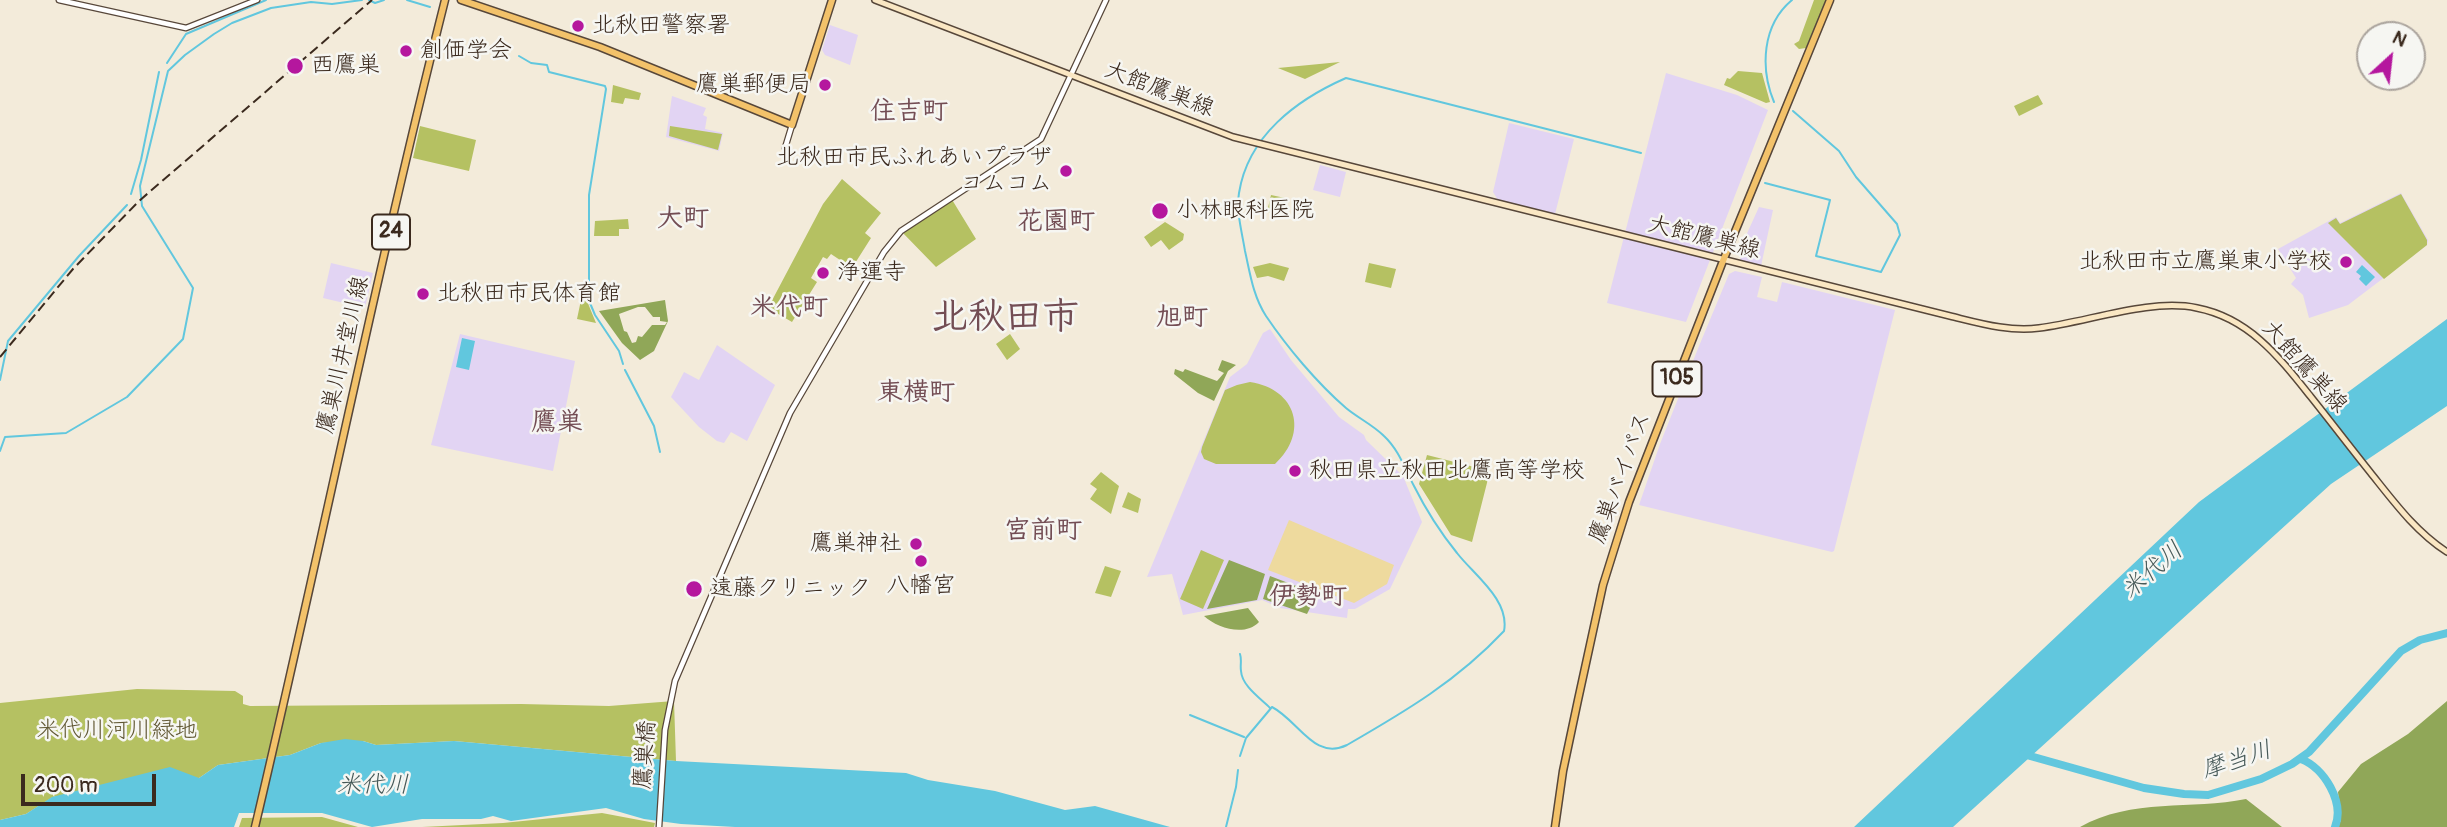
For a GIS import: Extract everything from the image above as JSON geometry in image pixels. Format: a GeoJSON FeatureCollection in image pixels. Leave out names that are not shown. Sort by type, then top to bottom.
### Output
{"type":"FeatureCollection","features":[{"type":"Feature","properties":{"kind":"main road","name":"鷹巣川井堂川線"},"geometry":{"type":"LineString","coordinates":[[255,827],[445,0]]}},
{"type":"Feature","properties":{"kind":"main road"},"geometry":{"type":"LineString","coordinates":[[461,0],[600,47],[792,125],[832,0]]}},
{"type":"Feature","properties":{"kind":"main road","name":"大館鷹巣線"},"geometry":{"type":"LineString","coordinates":[[875,0],[1233,137],[2001,328],[2039,328],[2172,304],[2216,312],[2246,327],[2264,343],[2292,374],[2396,506],[2425,537],[2447,552]]}},
{"type":"Feature","properties":{"kind":"main road","name":"鷹巣バイパス"},"geometry":{"type":"LineString","coordinates":[[1555,827],[1563,771],[1603,585],[1629,502],[1723,261],[1830,0]]}},
{"type":"Feature","properties":{"kind":"street"},"geometry":{"type":"LineString","coordinates":[[59,0],[186,27],[257,0]]}},
{"type":"Feature","properties":{"kind":"street","name":"鷹巣橋"},"geometry":{"type":"LineString","coordinates":[[659,827],[665,730],[673,687],[790,414],[884,252],[901,231],[1041,139],[1106,0]]}},
{"type":"Feature","properties":{"kind":"street"},"geometry":{"type":"LineString","coordinates":[[785,148],[792,125]]}},
{"type":"Feature","properties":{"kind":"shaded area"},"geometry":{"type":"Polygon","coordinates":[[[830,25],[858,35],[850,65],[825,55],[822,50],[830,25]]]}},
{"type":"Feature","properties":{"kind":"shaded area"},"geometry":{"type":"Polygon","coordinates":[[[1666,73],[1737,95],[1768,110],[1686,322],[1607,303],[1666,73]]]}},
{"type":"Feature","properties":{"kind":"shaded area"},"geometry":{"type":"Polygon","coordinates":[[[672,96],[706,108],[703,115],[707,117],[705,129],[723,133],[719,151],[666,137],[672,96]]]}},
{"type":"Feature","properties":{"kind":"shaded area"},"geometry":{"type":"Polygon","coordinates":[[[1509,123],[1574,139],[1555,214],[1498,200],[1493,192],[1509,123]]]}},
{"type":"Feature","properties":{"kind":"shaded area"},"geometry":{"type":"Polygon","coordinates":[[[1320,165],[1346,172],[1340,197],[1313,190],[1320,165]]]}},
{"type":"Feature","properties":{"kind":"shaded area","name":"北秋田市立鷹巣東小学校"},"geometry":{"type":"Polygon","coordinates":[[[2401,193],[2428,240],[2427,245],[2348,305],[2309,318],[2303,295],[2291,284],[2296,278],[2278,249],[2336,217],[2340,223],[2401,193]]]}},
{"type":"Feature","properties":{"kind":"shaded area"},"geometry":{"type":"Polygon","coordinates":[[[1759,207],[1773,210],[1761,266],[1740,260],[1739,251],[1759,207]]]}},
{"type":"Feature","properties":{"kind":"shaded area"},"geometry":{"type":"Polygon","coordinates":[[[331,263],[373,273],[365,308],[323,298],[331,263]]]}},
{"type":"Feature","properties":{"kind":"shaded area"},"geometry":{"type":"Polygon","coordinates":[[[1735,271],[1762,277],[1757,297],[1777,302],[1782,282],[1895,310],[1832,552],[1639,505],[1699,346],[1729,274],[1735,271]]]}},
{"type":"Feature","properties":{"kind":"shaded area","name":"秋田県立秋田北鷹高等学校"},"geometry":{"type":"Polygon","coordinates":[[[1270,329],[1291,360],[1339,417],[1364,435],[1403,476],[1422,522],[1390,589],[1355,609],[1348,609],[1347,618],[1280,608],[1262,600],[1183,615],[1172,574],[1147,577],[1230,377],[1247,364],[1263,333],[1270,329]]]}},
{"type":"Feature","properties":{"kind":"shaded area"},"geometry":{"type":"Polygon","coordinates":[[[460,334],[575,361],[553,471],[431,445],[460,334]]]}},
{"type":"Feature","properties":{"kind":"shaded area"},"geometry":{"type":"Polygon","coordinates":[[[717,345],[775,385],[747,441],[731,432],[724,443],[717,441],[699,427],[671,397],[684,372],[699,380],[717,345]]]}},
{"type":"Feature","properties":{"kind":"green space"},"geometry":{"type":"Polygon","coordinates":[[[1814,0],[1826,0],[1806,48],[1799,49],[1794,44],[1799,41],[1814,0]]]}},
{"type":"Feature","properties":{"kind":"green space"},"geometry":{"type":"Polygon","coordinates":[[[1340,62],[1305,79],[1278,68],[1340,62]]]}},
{"type":"Feature","properties":{"kind":"green space"},"geometry":{"type":"Polygon","coordinates":[[[1738,71],[1762,73],[1770,102],[1766,103],[1724,85],[1727,78],[1730,79],[1738,71]]]}},
{"type":"Feature","properties":{"kind":"green space"},"geometry":{"type":"Polygon","coordinates":[[[613,85],[641,93],[639,100],[625,98],[623,104],[611,102],[613,85]]]}},
{"type":"Feature","properties":{"kind":"green space"},"geometry":{"type":"Polygon","coordinates":[[[2038,95],[2043,104],[2019,116],[2014,106],[2038,95]]]}},
{"type":"Feature","properties":{"kind":"green space"},"geometry":{"type":"Polygon","coordinates":[[[420,126],[476,140],[469,171],[413,158],[420,126]]]}},
{"type":"Feature","properties":{"kind":"green space"},"geometry":{"type":"Polygon","coordinates":[[[670,126],[722,134],[718,150],[669,136],[670,126]]]}},
{"type":"Feature","properties":{"kind":"green space"},"geometry":{"type":"Polygon","coordinates":[[[842,179],[881,213],[865,233],[871,238],[852,268],[831,254],[827,259],[823,257],[811,278],[817,282],[792,322],[768,308],[823,204],[842,179]]]}},
{"type":"Feature","properties":{"kind":"green space"},"geometry":{"type":"Polygon","coordinates":[[[2401,194],[2427,240],[2427,245],[2384,279],[2328,223],[2336,218],[2340,224],[2401,194]]]}},
{"type":"Feature","properties":{"kind":"green space"},"geometry":{"type":"Polygon","coordinates":[[[1271,195],[1285,198],[1281,215],[1267,212],[1271,195]]]}},
{"type":"Feature","properties":{"kind":"green space"},"geometry":{"type":"Polygon","coordinates":[[[951,198],[976,239],[936,267],[901,231],[951,198]]]}},
{"type":"Feature","properties":{"kind":"green space"},"geometry":{"type":"Polygon","coordinates":[[[628,219],[629,229],[619,229],[619,236],[594,236],[595,221],[628,219]]]}},
{"type":"Feature","properties":{"kind":"green space"},"geometry":{"type":"Polygon","coordinates":[[[1165,222],[1184,234],[1183,240],[1169,250],[1161,240],[1151,247],[1144,237],[1165,222]]]}},
{"type":"Feature","properties":{"kind":"green space"},"geometry":{"type":"Polygon","coordinates":[[[1270,263],[1289,268],[1284,281],[1268,276],[1257,278],[1253,267],[1270,263]]]}},
{"type":"Feature","properties":{"kind":"green space"},"geometry":{"type":"Polygon","coordinates":[[[1369,263],[1396,269],[1391,288],[1365,282],[1369,263]]]}},
{"type":"Feature","properties":{"kind":"green space"},"geometry":{"type":"Polygon","coordinates":[[[581,300],[587,301],[596,323],[577,319],[581,300]]]}},
{"type":"Feature","properties":{"kind":"green space"},"geometry":{"type":"Polygon","coordinates":[[[665,300],[668,321],[654,351],[640,360],[622,343],[599,311],[665,300]],[[645,307],[619,314],[624,331],[632,343],[636,342],[638,336],[642,337],[652,325],[665,325],[667,322],[660,321],[660,317],[653,317],[645,307]]]}},
{"type":"Feature","properties":{"kind":"green space"},"geometry":{"type":"Polygon","coordinates":[[[1010,334],[1020,349],[1007,360],[996,344],[1010,334]]]}},
{"type":"Feature","properties":{"kind":"green space"},"geometry":{"type":"Polygon","coordinates":[[[1222,360],[1236,365],[1228,371],[1214,401],[1198,393],[1174,374],[1175,369],[1183,372],[1185,369],[1217,381],[1224,373],[1218,370],[1222,360]]]}},
{"type":"Feature","properties":{"kind":"green space"},"geometry":{"type":"Polygon","coordinates":[[[1250,382],[1279,393],[1288,403],[1294,426],[1286,452],[1275,464],[1216,464],[1204,459],[1202,447],[1225,390],[1250,382]]]}},
{"type":"Feature","properties":{"kind":"green space"},"geometry":{"type":"Polygon","coordinates":[[[1427,455],[1490,471],[1472,542],[1451,535],[1419,484],[1427,455]]]}},
{"type":"Feature","properties":{"kind":"green space"},"geometry":{"type":"Polygon","coordinates":[[[1101,472],[1119,486],[1111,514],[1090,499],[1097,489],[1090,484],[1101,472]]]}},
{"type":"Feature","properties":{"kind":"green space"},"geometry":{"type":"Polygon","coordinates":[[[1128,492],[1141,499],[1138,513],[1122,507],[1128,492]]]}},
{"type":"Feature","properties":{"kind":"green space"},"geometry":{"type":"Polygon","coordinates":[[[1201,550],[1224,560],[1203,609],[1180,599],[1201,550]]]}},
{"type":"Feature","properties":{"kind":"green space"},"geometry":{"type":"Polygon","coordinates":[[[1229,560],[1265,574],[1257,600],[1207,609],[1229,560]]]}},
{"type":"Feature","properties":{"kind":"green space"},"geometry":{"type":"Polygon","coordinates":[[[1105,566],[1121,571],[1111,597],[1095,593],[1105,566]]]}},
{"type":"Feature","properties":{"kind":"green space"},"geometry":{"type":"Polygon","coordinates":[[[1270,576],[1317,594],[1307,614],[1263,599],[1270,576]]]}},
{"type":"Feature","properties":{"kind":"green space"},"geometry":{"type":"Polygon","coordinates":[[[1248,608],[1259,622],[1246,629],[1223,627],[1204,616],[1248,608]]]}},
{"type":"Feature","properties":{"kind":"green space","name":"米代川河川緑地"},"geometry":{"type":"Polygon","coordinates":[[[137,689],[235,691],[243,696],[243,704],[250,706],[609,706],[674,701],[676,761],[454,741],[376,745],[363,741],[321,743],[290,755],[218,765],[199,778],[53,797],[26,814],[0,820],[0,703],[137,689]]]}},
{"type":"Feature","properties":{"kind":"green space"},"geometry":{"type":"Polygon","coordinates":[[[2447,701],[2447,827],[2338,827],[2341,820],[2338,792],[2361,764],[2408,734],[2447,701]]]}},
{"type":"Feature","properties":{"kind":"green space"},"geometry":{"type":"Polygon","coordinates":[[[2246,799],[2282,827],[2080,827],[2100,818],[2141,808],[2246,799]]]}},
{"type":"Feature","properties":{"kind":"green space"},"geometry":{"type":"Polygon","coordinates":[[[602,813],[655,823],[654,827],[422,827],[503,823],[602,813]]]}},
{"type":"Feature","properties":{"kind":"green space"},"geometry":{"type":"Polygon","coordinates":[[[322,817],[358,827],[239,827],[242,818],[322,817]]]}},
{"type":"Feature","properties":{"kind":"sand"},"geometry":{"type":"Polygon","coordinates":[[[1289,520],[1394,565],[1387,584],[1354,603],[1268,570],[1289,520]]]}},
{"type":"Feature","properties":{"kind":"water"},"geometry":{"type":"Polygon","coordinates":[[[2362,265],[2375,277],[2366,286],[2356,272],[2362,265]]]}},
{"type":"Feature","properties":{"kind":"water","name":"米代川"},"geometry":{"type":"Polygon","coordinates":[[[2447,319],[2447,406],[2331,484],[1953,827],[1854,827],[2199,502],[2447,319]]]}},
{"type":"Feature","properties":{"kind":"water"},"geometry":{"type":"Polygon","coordinates":[[[462,338],[475,341],[469,370],[456,367],[462,338]]]}},
{"type":"Feature","properties":{"kind":"water","name":"米代川"},"geometry":{"type":"Polygon","coordinates":[[[345,739],[376,745],[454,741],[676,761],[906,773],[928,780],[995,791],[1065,810],[1095,806],[1170,827],[735,827],[644,819],[606,808],[511,821],[493,816],[481,819],[422,819],[372,827],[322,813],[239,813],[234,827],[0,827],[0,820],[26,814],[52,797],[170,767],[199,778],[218,765],[290,755],[321,743],[345,739]]]}},
{"type":"Feature","properties":{"kind":"waterway"},"geometry":{"type":"LineString","coordinates":[[167,63],[186,34],[266,0]]}},
{"type":"Feature","properties":{"kind":"waterway"},"geometry":{"type":"LineString","coordinates":[[0,451],[5,437],[66,433],[127,397],[183,339],[193,288],[142,206],[140,186],[168,71],[214,34],[232,23],[271,8],[311,2],[332,4],[362,0]]}},
{"type":"Feature","properties":{"kind":"waterway"},"geometry":{"type":"LineString","coordinates":[[369,0],[375,3],[384,0]]}},
{"type":"Feature","properties":{"kind":"waterway"},"geometry":{"type":"LineString","coordinates":[[407,0],[430,7]]}},
{"type":"Feature","properties":{"kind":"waterway"},"geometry":{"type":"LineString","coordinates":[[1774,102],[1767,75],[1766,48],[1775,22],[1792,0]]}},
{"type":"Feature","properties":{"kind":"waterway"},"geometry":{"type":"LineString","coordinates":[[519,56],[531,63],[547,65],[549,72],[605,86],[589,195],[590,303],[619,351],[623,364]]}},
{"type":"Feature","properties":{"kind":"waterway"},"geometry":{"type":"LineString","coordinates":[[131,194],[141,160],[159,72]]}},
{"type":"Feature","properties":{"kind":"waterway"},"geometry":{"type":"LineString","coordinates":[[1240,756],[1246,738],[1272,707],[1316,744],[1335,749],[1347,745],[1449,680],[1504,631],[1502,609],[1496,598],[1457,553],[1434,521],[1398,453],[1375,428],[1346,408],[1324,387],[1274,328],[1262,308],[1250,276],[1238,207],[1244,173],[1252,154],[1277,122],[1293,109],[1309,97],[1346,78],[1641,153]]}},
{"type":"Feature","properties":{"kind":"waterway"},"geometry":{"type":"LineString","coordinates":[[1765,183],[1830,200],[1816,256],[1881,272],[1900,235],[1897,224],[1856,177],[1839,151],[1793,111]]}},
{"type":"Feature","properties":{"kind":"waterway"},"geometry":{"type":"LineString","coordinates":[[0,380],[8,341],[79,256],[127,205]]}},
{"type":"Feature","properties":{"kind":"waterway"},"geometry":{"type":"LineString","coordinates":[[625,370],[654,426],[660,452]]}},
{"type":"Feature","properties":{"kind":"waterway","name":"摩当川"},"geometry":{"type":"LineString","coordinates":[[2023,754],[2144,788],[2208,795],[2261,779],[2292,764],[2309,752],[2401,651],[2420,640],[2447,633]]}},
{"type":"Feature","properties":{"kind":"waterway"},"geometry":{"type":"LineString","coordinates":[[1240,654],[1245,682],[1270,708]]}},
{"type":"Feature","properties":{"kind":"waterway"},"geometry":{"type":"LineString","coordinates":[[1190,715],[1244,737]]}},
{"type":"Feature","properties":{"kind":"waterway"},"geometry":{"type":"LineString","coordinates":[[2301,759],[2317,770],[2330,787],[2337,807],[2335,827]]}},
{"type":"Feature","properties":{"kind":"waterway"},"geometry":{"type":"LineString","coordinates":[[1226,827],[1238,770]]}},
{"type":"Feature","properties":{"kind":"railway"},"geometry":{"type":"LineString","coordinates":[[0,357],[73,269],[139,201],[372,0]]}},
{"type":"Feature","properties":{"kind":"place","name":"北秋田警察署"},"geometry":{"type":"Point","coordinates":[578,26]}},
{"type":"Feature","properties":{"kind":"place","name":"創価学会"},"geometry":{"type":"Point","coordinates":[406,51]}},
{"type":"Feature","properties":{"kind":"place","name":"西鷹巣"},"geometry":{"type":"Point","coordinates":[295,66]}},
{"type":"Feature","properties":{"kind":"place","name":"鷹巣郵便局"},"geometry":{"type":"Point","coordinates":[825,85]}},
{"type":"Feature","properties":{"kind":"place","name":"北秋田市民ふれあいプラザ コムコム"},"geometry":{"type":"Point","coordinates":[1066,171]}},
{"type":"Feature","properties":{"kind":"place","name":"小林眼科医院"},"geometry":{"type":"Point","coordinates":[1160,211]}},
{"type":"Feature","properties":{"kind":"place","name":"北秋田市立鷹巣東小学校"},"geometry":{"type":"Point","coordinates":[2346,262]}},
{"type":"Feature","properties":{"kind":"place","name":"浄運寺"},"geometry":{"type":"Point","coordinates":[823,273]}},
{"type":"Feature","properties":{"kind":"place","name":"北秋田市民体育館"},"geometry":{"type":"Point","coordinates":[423,294]}},
{"type":"Feature","properties":{"kind":"place","name":"秋田県立秋田北鷹高等学校"},"geometry":{"type":"Point","coordinates":[1295,471]}},
{"type":"Feature","properties":{"kind":"place","name":"鷹巣神社"},"geometry":{"type":"Point","coordinates":[916,544]}},
{"type":"Feature","properties":{"kind":"place","name":"八幡宮"},"geometry":{"type":"Point","coordinates":[921,561]}},
{"type":"Feature","properties":{"kind":"place","name":"遠藤クリニック"},"geometry":{"type":"Point","coordinates":[694,589]}},
{"type":"Feature","properties":{"kind":"district","name":"住吉町"},"geometry":{"type":"Point","coordinates":[909,112]}},
{"type":"Feature","properties":{"kind":"district","name":"大町"},"geometry":{"type":"Point","coordinates":[683,219]}},
{"type":"Feature","properties":{"kind":"district","name":"花園町"},"geometry":{"type":"Point","coordinates":[1056,222]}},
{"type":"Feature","properties":{"kind":"district","name":"米代町"},"geometry":{"type":"Point","coordinates":[789,308]}},
{"type":"Feature","properties":{"kind":"district","name":"旭町"},"geometry":{"type":"Point","coordinates":[1182,318]}},
{"type":"Feature","properties":{"kind":"district","name":"北秋田市"},"geometry":{"type":"Point","coordinates":[1005,319]}},
{"type":"Feature","properties":{"kind":"district","name":"東横町"},"geometry":{"type":"Point","coordinates":[916,393]}},
{"type":"Feature","properties":{"kind":"district","name":"鷹巣"},"geometry":{"type":"Point","coordinates":[557,423]}},
{"type":"Feature","properties":{"kind":"district","name":"宮前町"},"geometry":{"type":"Point","coordinates":[1043,531]}},
{"type":"Feature","properties":{"kind":"district","name":"伊勢町"},"geometry":{"type":"Point","coordinates":[1308,597]}}]}
